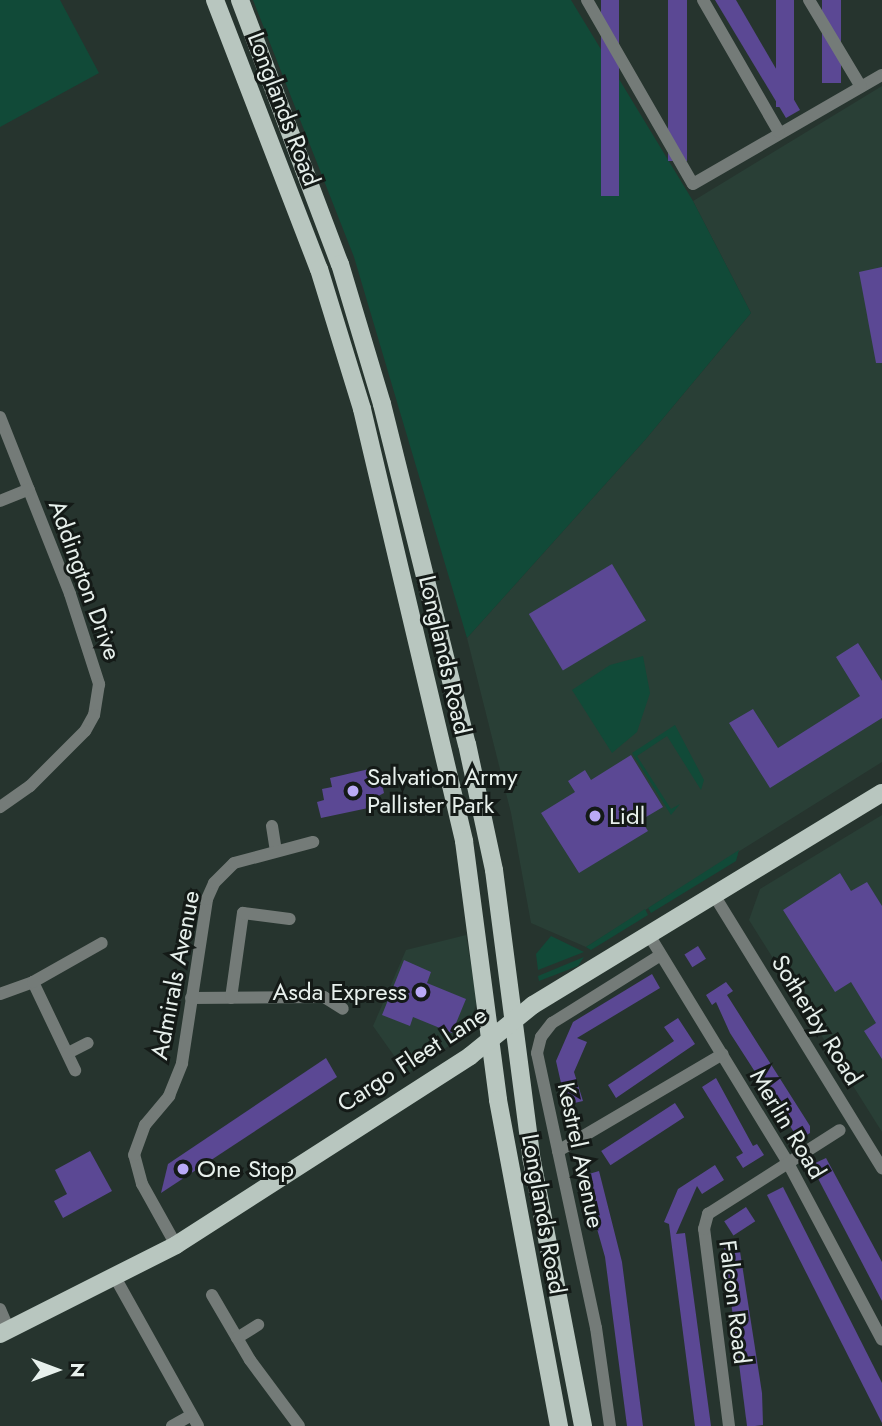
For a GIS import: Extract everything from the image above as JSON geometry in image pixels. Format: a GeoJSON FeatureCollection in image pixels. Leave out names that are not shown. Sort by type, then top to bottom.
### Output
{"type":"FeatureCollection","features":[{"type":"Feature","properties":{"kind":"main road","name":"Longlands Road"},"geometry":{"type":"LineString","coordinates":[[215,0],[319,269],[362,410],[464,841],[519,1220],[559,1426]]}},
{"type":"Feature","properties":{"kind":"main road","name":"Longlands Road"},"geometry":{"type":"LineString","coordinates":[[240,0],[340,264],[382,404],[491,857],[532,1161],[583,1426]]}},
{"type":"Feature","properties":{"kind":"main road","name":"Cargo Fleet Lane"},"geometry":{"type":"LineString","coordinates":[[5,1332],[116,1279],[176,1245],[491,1039],[514,1020],[882,793]]}},
{"type":"Feature","properties":{"kind":"street"},"geometry":{"type":"LineString","coordinates":[[587,0],[693,184],[882,75]]}},
{"type":"Feature","properties":{"kind":"street"},"geometry":{"type":"LineString","coordinates":[[703,0],[779,132]]}},
{"type":"Feature","properties":{"kind":"street"},"geometry":{"type":"LineString","coordinates":[[809,0],[861,87]]}},
{"type":"Feature","properties":{"kind":"street","name":"Addington Drive"},"geometry":{"type":"LineString","coordinates":[[0,417],[93,655],[98,698],[94,715],[75,742],[30,786],[0,807]]}},
{"type":"Feature","properties":{"kind":"street"},"geometry":{"type":"LineString","coordinates":[[0,501],[29,489]]}},
{"type":"Feature","properties":{"kind":"street"},"geometry":{"type":"LineString","coordinates":[[272,826],[276,850]]}},
{"type":"Feature","properties":{"kind":"street","name":"Admirals Avenue"},"geometry":{"type":"LineString","coordinates":[[176,1245],[142,1184],[134,1155],[145,1125],[169,1096],[183,1063],[207,899],[214,883],[234,863],[313,842]]}},
{"type":"Feature","properties":{"kind":"street","name":"Sotherby Road"},"geometry":{"type":"LineString","coordinates":[[714,895],[882,1168]]}},
{"type":"Feature","properties":{"kind":"street"},"geometry":{"type":"LineString","coordinates":[[231,998],[243,913],[290,919]]}},
{"type":"Feature","properties":{"kind":"street","name":"Merlin Road"},"geometry":{"type":"LineString","coordinates":[[649,935],[788,1163],[882,1340]]}},
{"type":"Feature","properties":{"kind":"street"},"geometry":{"type":"LineString","coordinates":[[0,994],[33,982],[102,943]]}},
{"type":"Feature","properties":{"kind":"street","name":"Kestrel Avenue"},"geometry":{"type":"LineString","coordinates":[[610,1426],[596,1328],[537,1054],[541,1037],[552,1023],[661,955]]}},
{"type":"Feature","properties":{"kind":"street"},"geometry":{"type":"LineString","coordinates":[[33,982],[75,1070]]}},
{"type":"Feature","properties":{"kind":"street"},"geometry":{"type":"LineString","coordinates":[[191,998],[324,997],[343,1009]]}},
{"type":"Feature","properties":{"kind":"street"},"geometry":{"type":"LineString","coordinates":[[68,1053],[88,1043]]}},
{"type":"Feature","properties":{"kind":"street"},"geometry":{"type":"LineString","coordinates":[[558,1151],[723,1054]]}},
{"type":"Feature","properties":{"kind":"street","name":"Falcon Road"},"geometry":{"type":"LineString","coordinates":[[729,1426],[704,1229],[708,1214],[840,1130]]}},
{"type":"Feature","properties":{"kind":"street"},"geometry":{"type":"LineString","coordinates":[[116,1279],[194,1421],[172,1426]]}},
{"type":"Feature","properties":{"kind":"street"},"geometry":{"type":"LineString","coordinates":[[212,1295],[237,1338],[299,1426]]}},
{"type":"Feature","properties":{"kind":"street"},"geometry":{"type":"LineString","coordinates":[[0,1309],[5,1332]]}},
{"type":"Feature","properties":{"kind":"street"},"geometry":{"type":"LineString","coordinates":[[237,1338],[258,1325]]}},
{"type":"Feature","properties":{"kind":"shaded area"},"geometry":{"type":"Polygon","coordinates":[[[882,86],[882,762],[586,947],[531,923],[511,813],[467,638],[645,440],[751,313],[693,201],[882,86]]]}},
{"type":"Feature","properties":{"kind":"shaded area"},"geometry":{"type":"Polygon","coordinates":[[[882,815],[882,1132],[749,920],[760,889],[882,815]]]}},
{"type":"Feature","properties":{"kind":"shaded area"},"geometry":{"type":"Polygon","coordinates":[[[466,935],[477,1002],[465,1035],[407,1074],[373,1026],[406,950],[466,935]]]}},
{"type":"Feature","properties":{"kind":"green space"},"geometry":{"type":"Polygon","coordinates":[[[0,0],[60,0],[99,73],[0,127],[0,0]]]}},
{"type":"Feature","properties":{"kind":"green space"},"geometry":{"type":"Polygon","coordinates":[[[253,0],[571,0],[693,201],[751,313],[645,440],[467,638],[354,257],[253,0]]]}},
{"type":"Feature","properties":{"kind":"green space"},"geometry":{"type":"Polygon","coordinates":[[[643,656],[650,693],[637,732],[612,753],[572,690],[610,665],[643,656]]]}},
{"type":"Feature","properties":{"kind":"green space"},"geometry":{"type":"Polygon","coordinates":[[[675,725],[704,780],[701,790],[667,736],[637,756],[671,809],[680,804],[671,815],[632,753],[675,725]]]}},
{"type":"Feature","properties":{"kind":"green space"},"geometry":{"type":"Polygon","coordinates":[[[739,850],[736,861],[651,913],[648,908],[739,850]]]}},
{"type":"Feature","properties":{"kind":"green space"},"geometry":{"type":"Polygon","coordinates":[[[645,909],[648,915],[591,950],[586,947],[645,909]]]}},
{"type":"Feature","properties":{"kind":"green space"},"geometry":{"type":"Polygon","coordinates":[[[551,936],[584,952],[538,970],[536,954],[551,936]]]}},
{"type":"Feature","properties":{"kind":"green space"},"geometry":{"type":"Polygon","coordinates":[[[584,957],[578,966],[539,981],[538,976],[584,957]]]}},
{"type":"Feature","properties":{"kind":"building"},"geometry":{"type":"Polygon","coordinates":[[[601,0],[619,0],[619,196],[601,196],[601,0]]]}},
{"type":"Feature","properties":{"kind":"building"},"geometry":{"type":"Polygon","coordinates":[[[668,0],[687,0],[687,161],[668,161],[668,0]]]}},
{"type":"Feature","properties":{"kind":"building"},"geometry":{"type":"Polygon","coordinates":[[[715,0],[736,0],[800,110],[786,118],[715,0]]]}},
{"type":"Feature","properties":{"kind":"building"},"geometry":{"type":"Polygon","coordinates":[[[776,0],[794,0],[794,107],[776,107],[776,0]]]}},
{"type":"Feature","properties":{"kind":"building"},"geometry":{"type":"Polygon","coordinates":[[[822,0],[841,0],[841,83],[822,83],[822,0]]]}},
{"type":"Feature","properties":{"kind":"building"},"geometry":{"type":"Polygon","coordinates":[[[882,267],[882,363],[876,363],[859,272],[882,267]]]}},
{"type":"Feature","properties":{"kind":"building"},"geometry":{"type":"Polygon","coordinates":[[[612,564],[646,621],[563,671],[529,614],[612,564]]]}},
{"type":"Feature","properties":{"kind":"building"},"geometry":{"type":"Polygon","coordinates":[[[858,643],[882,681],[882,718],[770,788],[729,723],[753,709],[778,748],[860,696],[836,657],[858,643]]]}},
{"type":"Feature","properties":{"kind":"building","name":"Lidl"},"geometry":{"type":"Polygon","coordinates":[[[631,755],[663,807],[641,820],[648,831],[579,873],[541,813],[575,792],[568,781],[585,770],[591,780],[631,755]]]}},
{"type":"Feature","properties":{"kind":"building","name":"Salvation Army Pallister Park"},"geometry":{"type":"Polygon","coordinates":[[[378,767],[384,793],[371,800],[373,807],[321,818],[317,802],[324,800],[322,789],[332,787],[330,778],[378,767]]]}},
{"type":"Feature","properties":{"kind":"building"},"geometry":{"type":"Polygon","coordinates":[[[840,873],[851,891],[867,882],[882,906],[882,1059],[864,1031],[876,1023],[851,982],[835,992],[783,910],[840,873]]]}},
{"type":"Feature","properties":{"kind":"building"},"geometry":{"type":"Polygon","coordinates":[[[698,946],[706,959],[692,967],[684,954],[698,946]]]}},
{"type":"Feature","properties":{"kind":"building"},"geometry":{"type":"Polygon","coordinates":[[[404,960],[431,972],[427,983],[466,999],[452,1033],[413,1017],[410,1026],[382,1015],[404,960]]]}},
{"type":"Feature","properties":{"kind":"building"},"geometry":{"type":"Polygon","coordinates":[[[652,974],[660,988],[577,1038],[587,1042],[574,1072],[583,1101],[566,1105],[556,1061],[573,1022],[652,974]]]}},
{"type":"Feature","properties":{"kind":"building"},"geometry":{"type":"Polygon","coordinates":[[[726,982],[733,991],[727,995],[810,1126],[810,1133],[799,1140],[730,1033],[716,1002],[712,1005],[706,995],[726,982]]]}},
{"type":"Feature","properties":{"kind":"building"},"geometry":{"type":"Polygon","coordinates":[[[678,1018],[695,1044],[616,1098],[608,1085],[674,1041],[664,1027],[678,1018]]]}},
{"type":"Feature","properties":{"kind":"building"},"geometry":{"type":"Polygon","coordinates":[[[326,1058],[337,1077],[161,1193],[168,1164],[326,1058]]]}},
{"type":"Feature","properties":{"kind":"building"},"geometry":{"type":"Polygon","coordinates":[[[716,1078],[753,1146],[757,1144],[764,1155],[743,1168],[736,1157],[743,1153],[702,1087],[716,1078]]]}},
{"type":"Feature","properties":{"kind":"building"},"geometry":{"type":"Polygon","coordinates":[[[675,1103],[684,1117],[610,1165],[601,1151],[675,1103]]]}},
{"type":"Feature","properties":{"kind":"building"},"geometry":{"type":"Polygon","coordinates":[[[90,1151],[112,1191],[63,1218],[54,1201],[67,1194],[55,1170],[90,1151]]]}},
{"type":"Feature","properties":{"kind":"building"},"geometry":{"type":"Polygon","coordinates":[[[826,1158],[882,1262],[882,1301],[811,1165],[826,1158]]]}},
{"type":"Feature","properties":{"kind":"building"},"geometry":{"type":"Polygon","coordinates":[[[715,1165],[724,1180],[702,1194],[697,1186],[676,1234],[685,1233],[711,1426],[695,1426],[669,1224],[664,1222],[678,1189],[715,1165]]]}},
{"type":"Feature","properties":{"kind":"building"},"geometry":{"type":"Polygon","coordinates":[[[599,1171],[622,1262],[643,1426],[627,1426],[605,1257],[582,1176],[599,1171]]]}},
{"type":"Feature","properties":{"kind":"building"},"geometry":{"type":"Polygon","coordinates":[[[783,1187],[882,1383],[882,1423],[767,1195],[783,1187]]]}},
{"type":"Feature","properties":{"kind":"building"},"geometry":{"type":"Polygon","coordinates":[[[746,1207],[755,1221],[733,1235],[724,1221],[746,1207]]]}},
{"type":"Feature","properties":{"kind":"building"},"geometry":{"type":"Polygon","coordinates":[[[739,1245],[762,1393],[763,1425],[755,1426],[747,1426],[724,1247],[739,1245]]]}},
{"type":"Feature","properties":{"kind":"place","name":"Salvation Army Pallister Park"},"geometry":{"type":"Point","coordinates":[353,791]}},
{"type":"Feature","properties":{"kind":"place","name":"Lidl"},"geometry":{"type":"Point","coordinates":[595,816]}},
{"type":"Feature","properties":{"kind":"place","name":"Asda Express"},"geometry":{"type":"Point","coordinates":[421,992]}},
{"type":"Feature","properties":{"kind":"place","name":"One Stop"},"geometry":{"type":"Point","coordinates":[183,1169]}}]}
